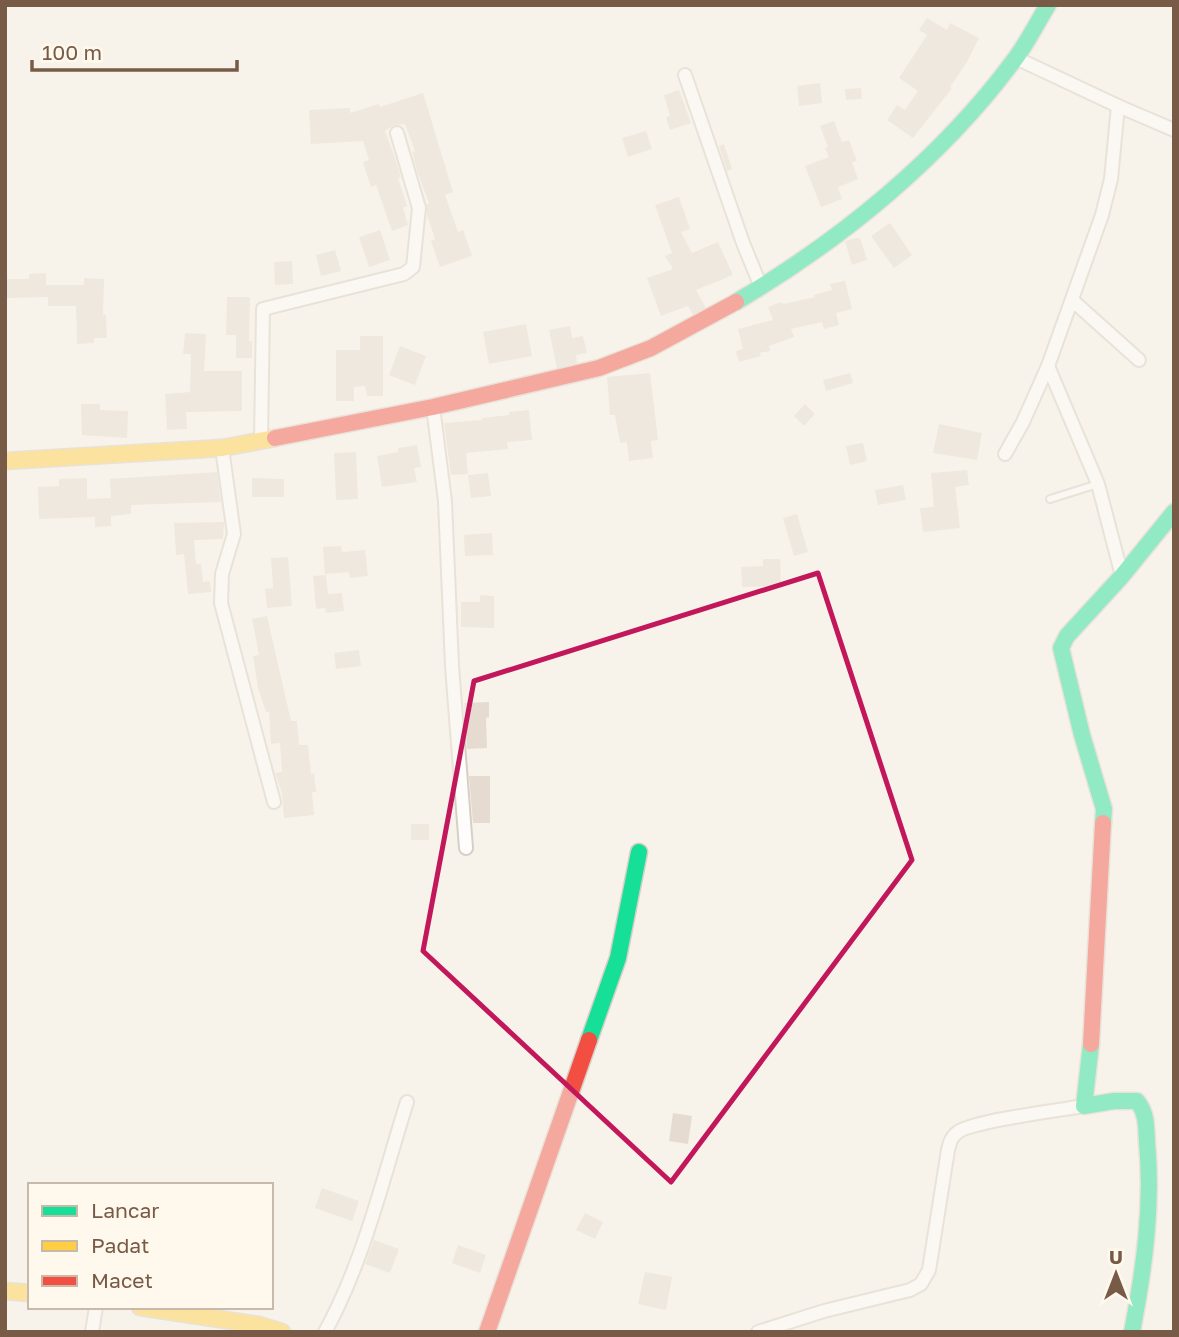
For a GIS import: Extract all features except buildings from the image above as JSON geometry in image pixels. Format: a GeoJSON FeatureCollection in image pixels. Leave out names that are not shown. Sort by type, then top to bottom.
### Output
{"type":"FeatureCollection","features":[{"type":"Feature","properties":{"kind":"street"},"geometry":{"type":"LineString","coordinates":[[5,461],[222,448],[433,407],[599,368],[651,348],[709,318],[761,286],[867,212],[920,164],[978,105],[1016,58],[1048,5]]}},
{"type":"Feature","properties":{"kind":"street"},"geometry":{"type":"LineString","coordinates":[[1016,58],[1174,130]]}},
{"type":"Feature","properties":{"kind":"street"},"geometry":{"type":"LineString","coordinates":[[685,75],[743,243],[761,286]]}},
{"type":"Feature","properties":{"kind":"street"},"geometry":{"type":"LineString","coordinates":[[1005,454],[1023,422],[1048,366],[1107,200],[1118,106]]}},
{"type":"Feature","properties":{"kind":"street"},"geometry":{"type":"LineString","coordinates":[[261,441],[263,309],[404,274],[413,267],[419,208],[397,133]]}},
{"type":"Feature","properties":{"kind":"street"},"geometry":{"type":"LineString","coordinates":[[1072,300],[1139,360]]}},
{"type":"Feature","properties":{"kind":"street"},"geometry":{"type":"LineString","coordinates":[[1048,366],[1098,484],[1122,576]]}},
{"type":"Feature","properties":{"kind":"street"},"geometry":{"type":"LineString","coordinates":[[433,407],[445,501],[452,666],[466,848]]}},
{"type":"Feature","properties":{"kind":"street"},"geometry":{"type":"LineString","coordinates":[[222,448],[234,534],[222,574],[221,603],[274,802]]}},
{"type":"Feature","properties":{"kind":"street"},"geometry":{"type":"LineString","coordinates":[[1084,1106],[1092,1030],[1104,809],[1061,648],[1067,636],[1122,576],[1174,512]]}},
{"type":"Feature","properties":{"kind":"street"},"geometry":{"type":"LineString","coordinates":[[486,1332],[618,958],[639,852]]}},
{"type":"Feature","properties":{"kind":"street"},"geometry":{"type":"LineString","coordinates":[[758,1332],[824,1311],[910,1290],[921,1284],[929,1270],[950,1140],[957,1133],[975,1125],[1131,1100],[1137,1101],[1145,1113],[1152,1186],[1149,1227],[1132,1332]]}},
{"type":"Feature","properties":{"kind":"street"},"geometry":{"type":"LineString","coordinates":[[324,1332],[337,1310],[360,1249],[407,1102]]}},
{"type":"Feature","properties":{"kind":"street"},"geometry":{"type":"LineString","coordinates":[[5,1291],[28,1293]]}},
{"type":"Feature","properties":{"kind":"street"},"geometry":{"type":"LineString","coordinates":[[93,1332],[96,1309]]}},
{"type":"Feature","properties":{"kind":"street"},"geometry":{"type":"LineString","coordinates":[[153,1309],[259,1325],[282,1332]]}},
{"type":"Feature","properties":{"kind":"lane"},"geometry":{"type":"LineString","coordinates":[[1050,499],[1098,484]]}},
{"type":"Feature","properties":{"kind":"highlighted area"},"geometry":{"type":"Polygon","coordinates":[[[818,573],[912,860],[671,1182],[423,951],[474,681],[818,573]]]}},
{"type":"Feature","properties":{"kind":"traffic: fast"},"geometry":{"type":"LineString","coordinates":[[736,302],[814,252],[888,194],[922,163],[986,95],[1019,53],[1048,5]]}},
{"type":"Feature","properties":{"kind":"traffic: fast"},"geometry":{"type":"LineString","coordinates":[[1103,823],[1104,809],[1082,735],[1061,648],[1067,636],[1122,576],[1174,512]]}},
{"type":"Feature","properties":{"kind":"traffic: fast"},"geometry":{"type":"LineString","coordinates":[[589,1040],[618,958],[639,852]]}},
{"type":"Feature","properties":{"kind":"traffic: fast"},"geometry":{"type":"LineString","coordinates":[[1091,1044],[1084,1106],[1114,1101],[1137,1101],[1145,1120],[1149,1166],[1148,1214],[1144,1261],[1132,1332]]}},
{"type":"Feature","properties":{"kind":"traffic: slow"},"geometry":{"type":"LineString","coordinates":[[5,461],[222,448],[275,438]]}},
{"type":"Feature","properties":{"kind":"traffic: slow"},"geometry":{"type":"LineString","coordinates":[[5,1291],[28,1293]]}},
{"type":"Feature","properties":{"kind":"traffic: slow"},"geometry":{"type":"LineString","coordinates":[[153,1309],[259,1325],[282,1332]]}},
{"type":"Feature","properties":{"kind":"traffic: jam"},"geometry":{"type":"LineString","coordinates":[[275,438],[433,407],[599,368],[651,348],[736,302]]}},
{"type":"Feature","properties":{"kind":"traffic: jam"},"geometry":{"type":"LineString","coordinates":[[1091,1044],[1103,823]]}},
{"type":"Feature","properties":{"kind":"traffic: jam"},"geometry":{"type":"LineString","coordinates":[[487,1332],[589,1040]]}}]}
